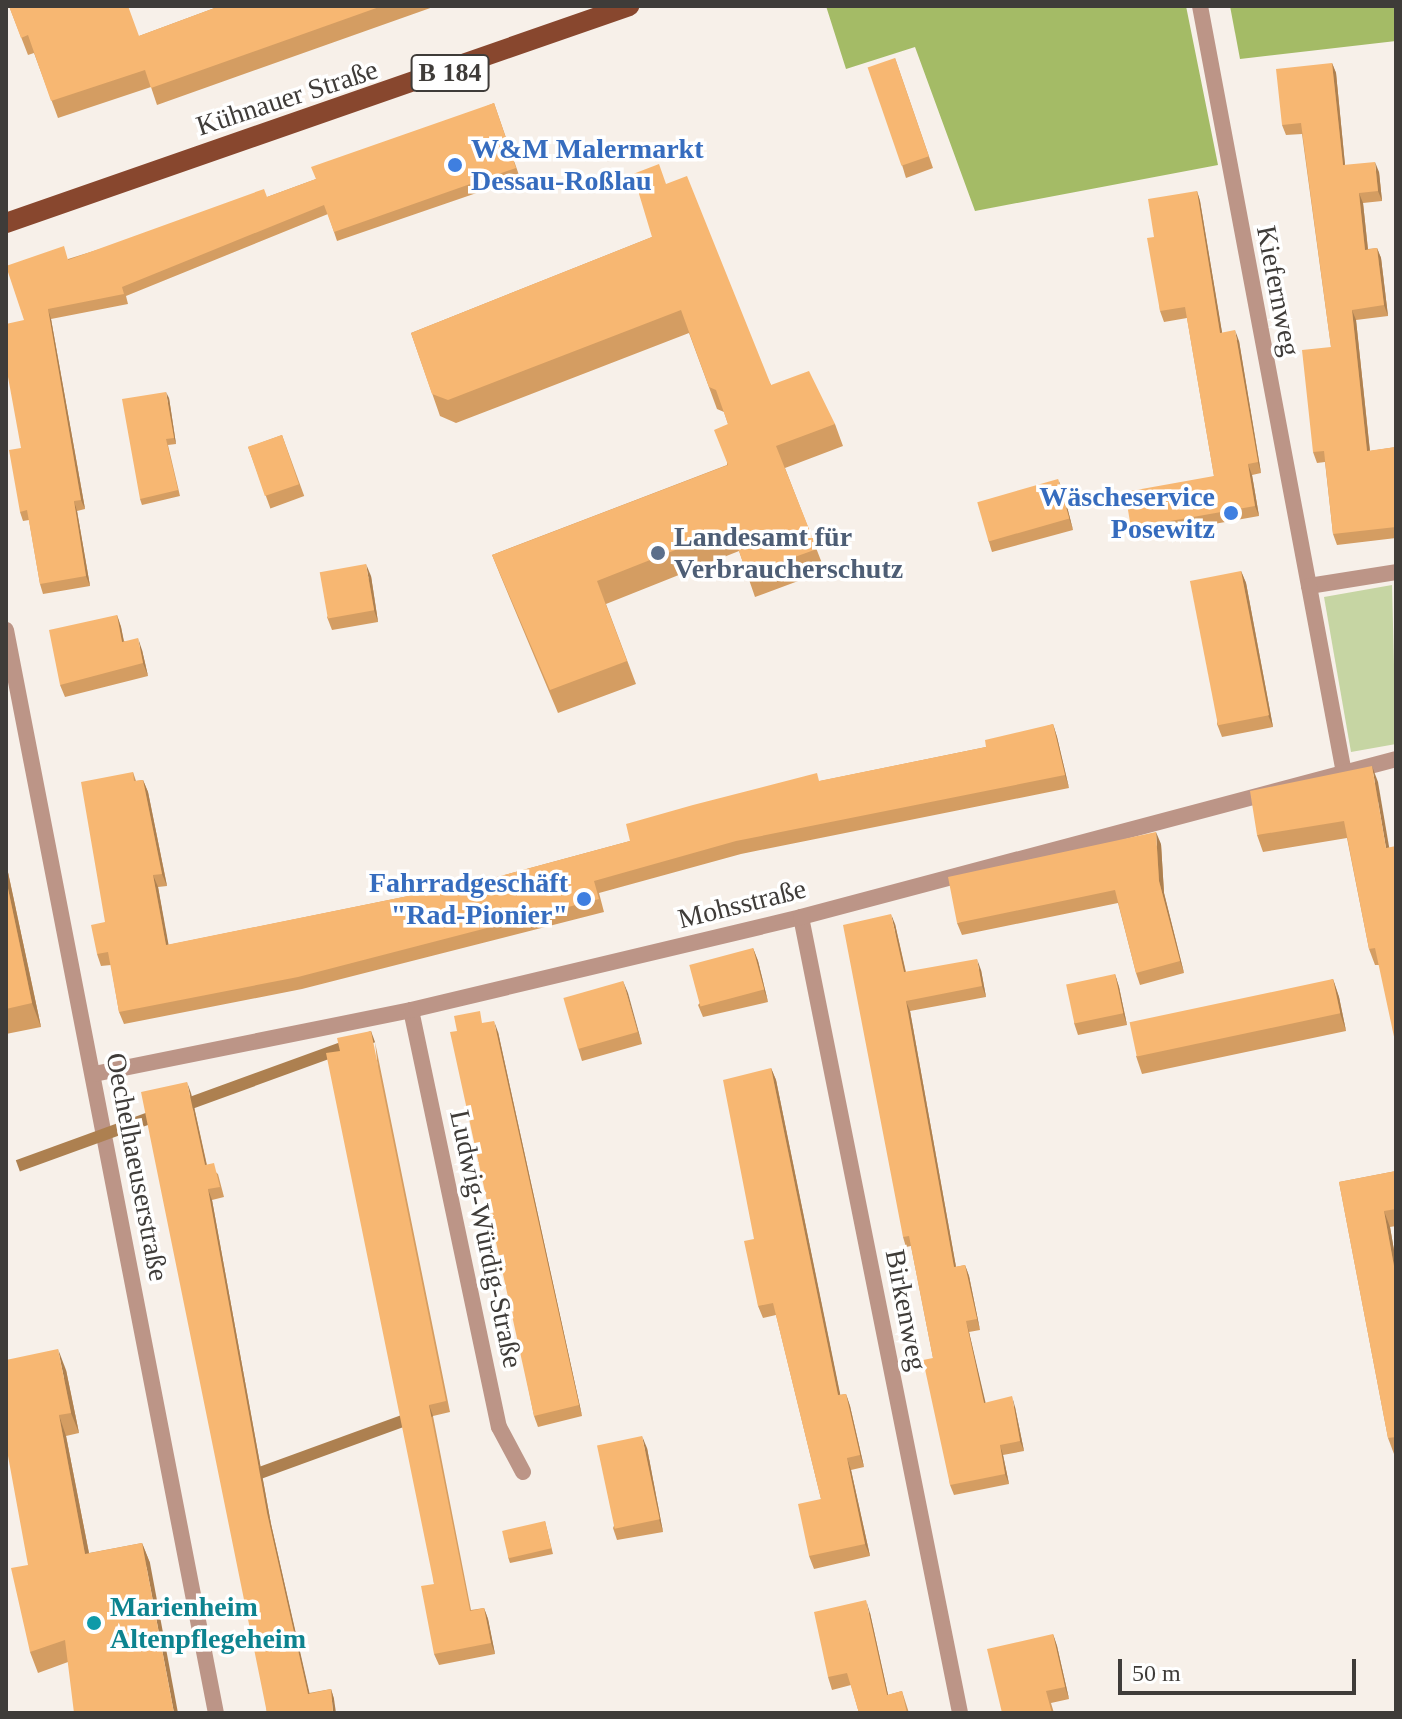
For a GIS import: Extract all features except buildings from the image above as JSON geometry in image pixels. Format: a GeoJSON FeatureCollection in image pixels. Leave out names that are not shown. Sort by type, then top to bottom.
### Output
{"type":"FeatureCollection","features":[{"type":"Feature","properties":{"kind":"main road","name":"Kühnauer Straße"},"geometry":{"type":"LineString","coordinates":[[6,223],[629,6]]}},
{"type":"Feature","properties":{"kind":"street","name":"Kiefernweg"},"geometry":{"type":"LineString","coordinates":[[1200,6],[1343,768]]}},
{"type":"Feature","properties":{"kind":"street"},"geometry":{"type":"LineString","coordinates":[[1309,586],[1396,572]]}},
{"type":"Feature","properties":{"kind":"street","name":"Oechelhaeuserstraße"},"geometry":{"type":"LineString","coordinates":[[6,630],[216,1713]]}},
{"type":"Feature","properties":{"kind":"street","name":"Mohsstraße"},"geometry":{"type":"LineString","coordinates":[[94,1074],[411,1010],[801,917],[1343,768],[1396,759]]}},
{"type":"Feature","properties":{"kind":"street","name":"Birkenweg"},"geometry":{"type":"LineString","coordinates":[[801,917],[960,1713]]}},
{"type":"Feature","properties":{"kind":"street","name":"Ludwig-Würdig-Straße"},"geometry":{"type":"LineString","coordinates":[[411,1010],[499,1427],[523,1472]]}},
{"type":"Feature","properties":{"kind":"green space"},"geometry":{"type":"Polygon","coordinates":[[[826,6],[1186,6],[1218,165],[975,211],[915,47],[846,69],[826,6]]]}},
{"type":"Feature","properties":{"kind":"green space"},"geometry":{"type":"Polygon","coordinates":[[[1230,6],[1396,6],[1396,41],[1240,59],[1230,6]]]}},
{"type":"Feature","properties":{"kind":"green space"},"geometry":{"type":"Polygon","coordinates":[[[1392,585],[1396,744],[1351,752],[1324,597],[1392,585]]]}},
{"type":"Feature","properties":{"kind":"place","name":"W&M Malermarkt Dessau-Roßlau"},"geometry":{"type":"Point","coordinates":[455,165]}},
{"type":"Feature","properties":{"kind":"place","name":"Wäscheservice Posewitz"},"geometry":{"type":"Point","coordinates":[1231,513]}},
{"type":"Feature","properties":{"kind":"place","name":"Landesamt für Verbraucherschutz"},"geometry":{"type":"Point","coordinates":[658,553]}},
{"type":"Feature","properties":{"kind":"place","name":"Fahrradgeschäft \"Rad-Pionier\""},"geometry":{"type":"Point","coordinates":[584,899]}},
{"type":"Feature","properties":{"kind":"place","name":"Marienheim Altenpflegeheim"},"geometry":{"type":"Point","coordinates":[94,1623]}}]}
